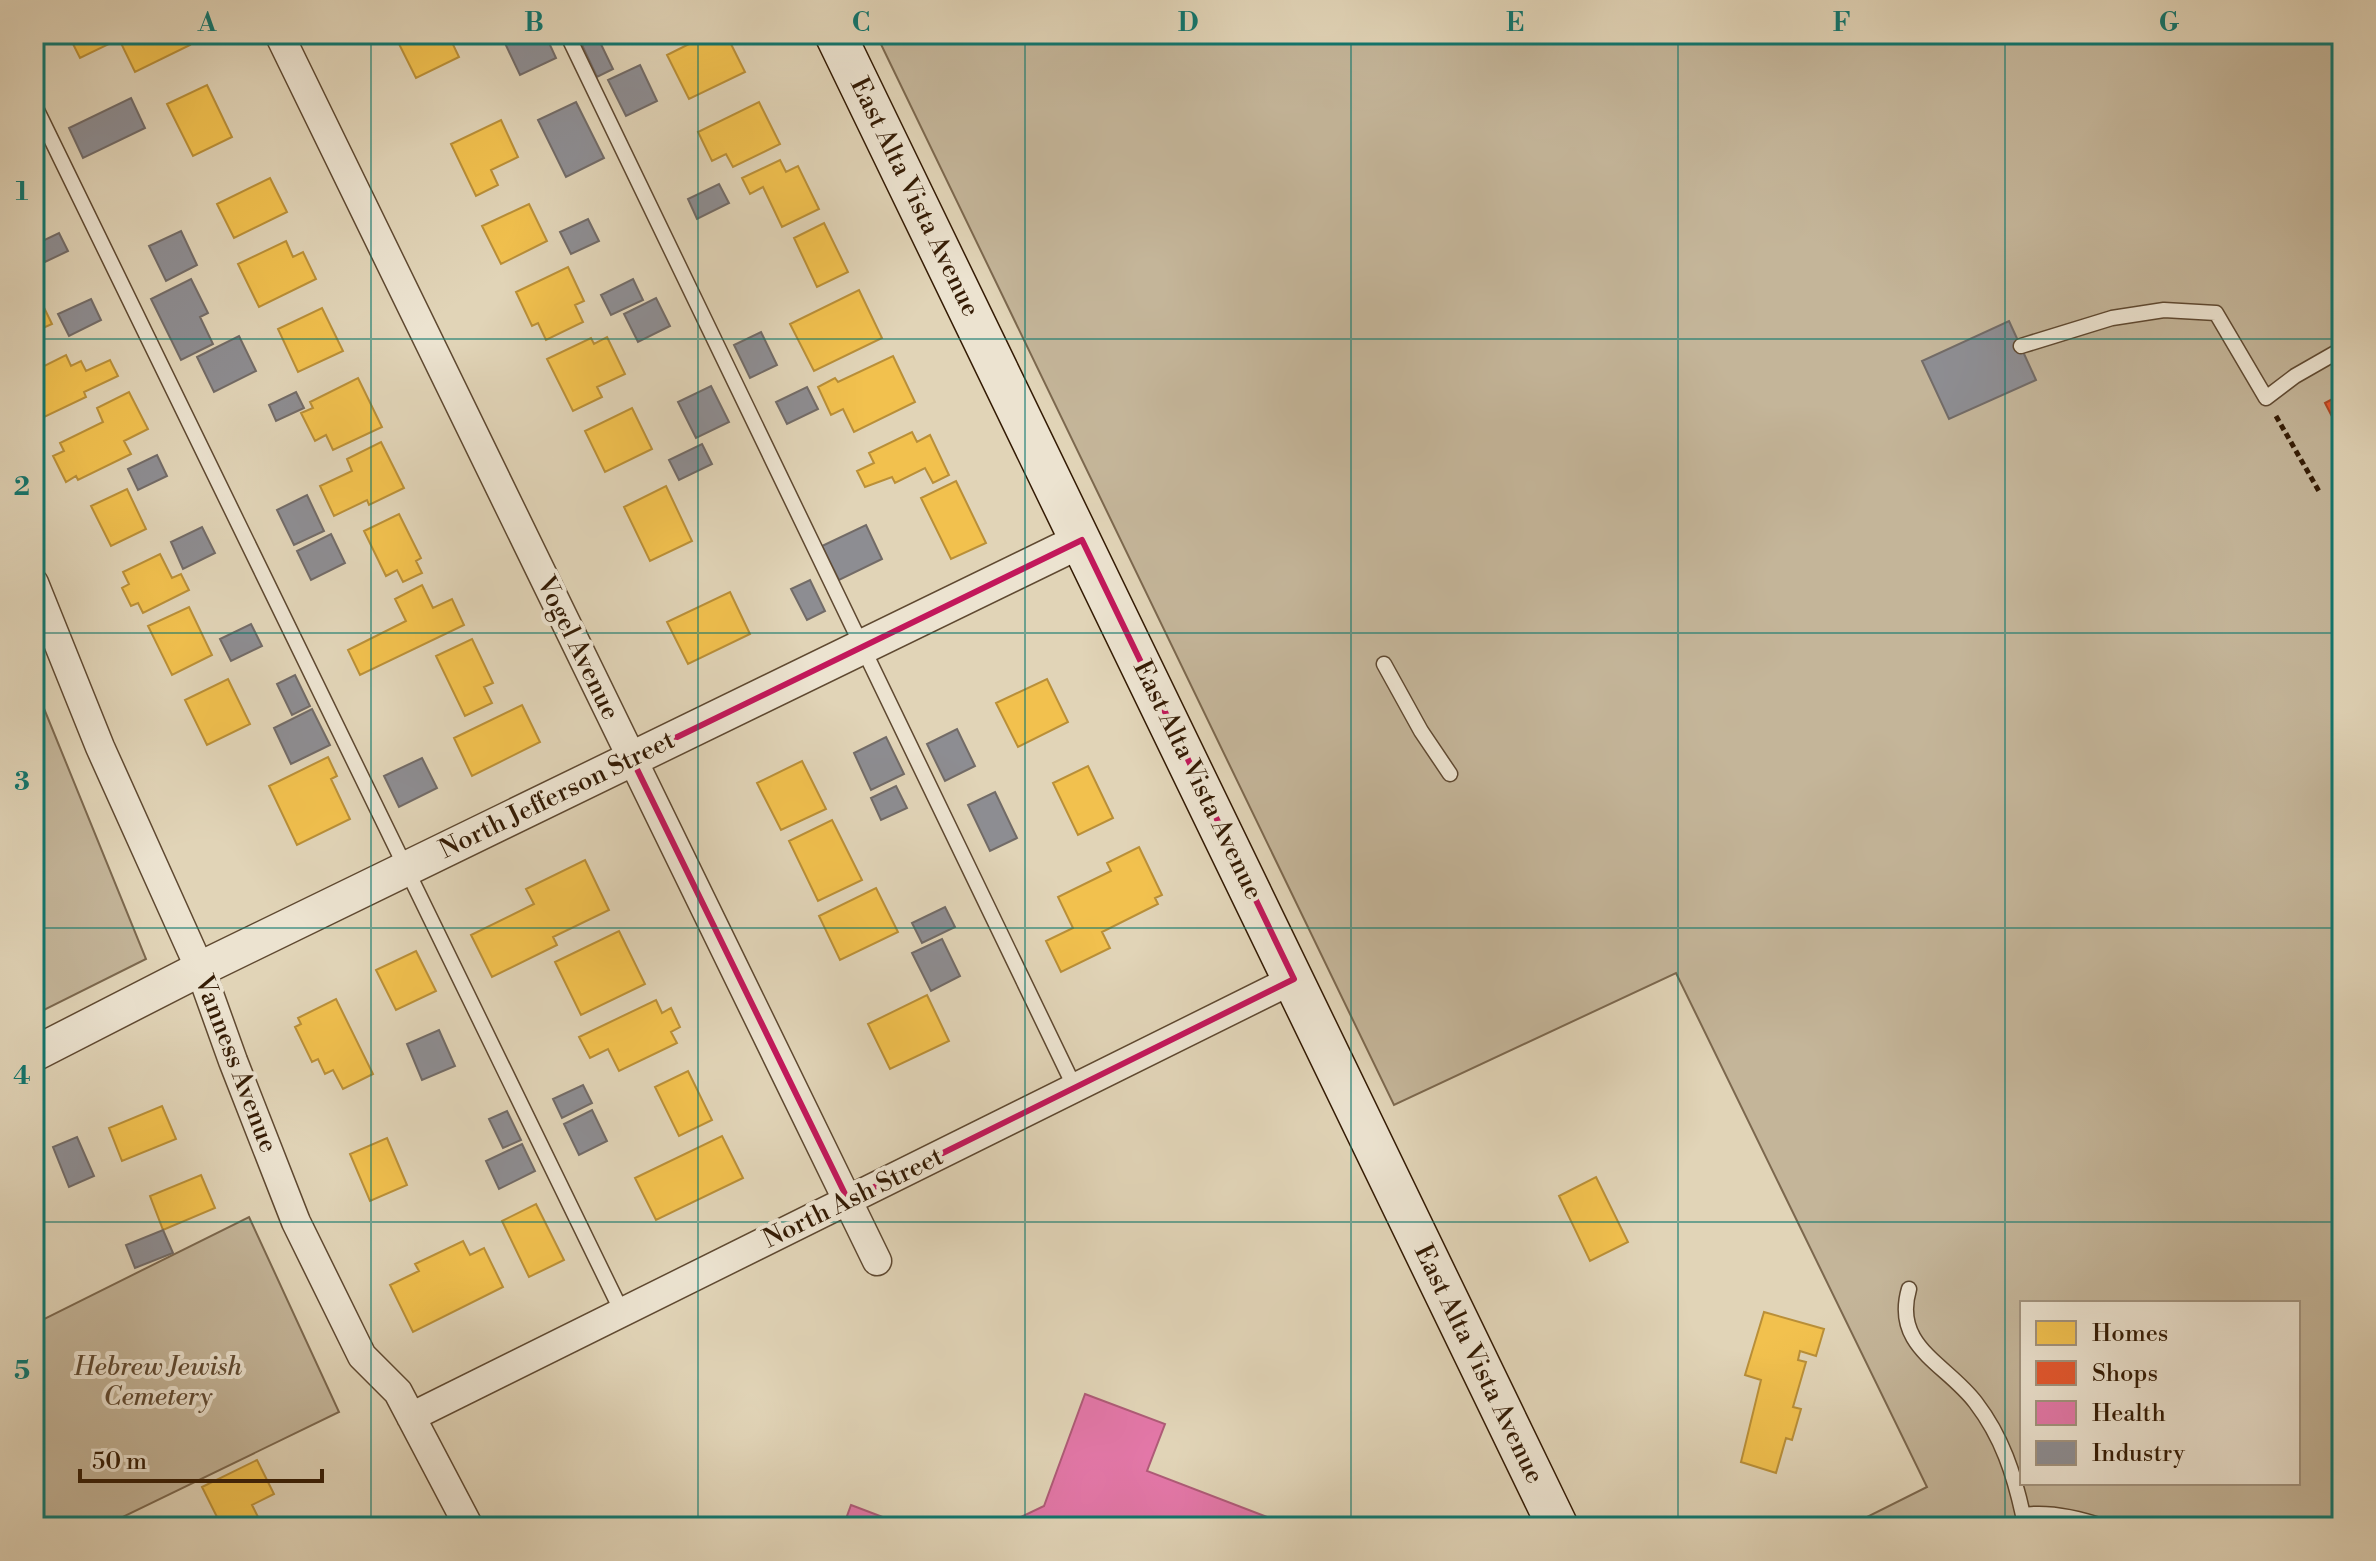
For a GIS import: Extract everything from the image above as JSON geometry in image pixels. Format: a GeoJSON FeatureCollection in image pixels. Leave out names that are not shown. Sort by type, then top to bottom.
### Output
{"type":"FeatureCollection","features":[{"type":"Feature","properties":{"kind":"main road","name":"East Alta Vista Avenue"},"geometry":{"type":"LineString","coordinates":[[835,34],[1558,1527]]}},
{"type":"Feature","properties":{"kind":"street","name":"Vogel Avenue"},"geometry":{"type":"LineString","coordinates":[[279,34],[877,1261]]}},
{"type":"Feature","properties":{"kind":"street","name":"North Jefferson Street"},"geometry":{"type":"LineString","coordinates":[[34,1054],[200,969],[1082,540]]}},
{"type":"Feature","properties":{"kind":"street","name":"Vanness Avenue"},"geometry":{"type":"LineString","coordinates":[[34,583],[100,747],[200,969],[233,1061],[307,1245],[362,1356],[398,1392],[469,1527]]}},
{"type":"Feature","properties":{"kind":"street","name":"North Ash Street"},"geometry":{"type":"LineString","coordinates":[[411,1417],[1294,979]]}},
{"type":"Feature","properties":{"kind":"lane"},"geometry":{"type":"LineString","coordinates":[[567,34],[1075,1088]]}},
{"type":"Feature","properties":{"kind":"lane"},"geometry":{"type":"LineString","coordinates":[[34,104],[622,1312]]}},
{"type":"Feature","properties":{"kind":"lane"},"geometry":{"type":"LineString","coordinates":[[2021,346],[2112,318],[2164,310],[2216,313],[2266,398],[2342,347]]}},
{"type":"Feature","properties":{"kind":"lane"},"geometry":{"type":"LineString","coordinates":[[1384,664],[1421,731],[1450,774]]}},
{"type":"Feature","properties":{"kind":"lane"},"geometry":{"type":"LineString","coordinates":[[1909,1289],[1904,1306],[1910,1335],[1982,1412],[2014,1474],[2023,1515],[2039,1513],[2105,1527]]}},
{"type":"Feature","properties":{"kind":"path"},"geometry":{"type":"LineString","coordinates":[[2266,398],[2320,493]]}},
{"type":"Feature","properties":{"kind":"highlighted area"},"geometry":{"type":"Polygon","coordinates":[[[1082,540],[1294,979],[848,1200],[632,759],[1082,540]]]}},
{"type":"Feature","properties":{"kind":"green space"},"geometry":{"type":"Polygon","coordinates":[[[876,34],[2342,34],[2342,1527],[1847,1527],[1927,1487],[1676,973],[1394,1105],[876,34]]]}},
{"type":"Feature","properties":{"kind":"green space"},"geometry":{"type":"Polygon","coordinates":[[[34,684],[146,959],[34,1015],[34,684]]]}},
{"type":"Feature","properties":{"kind":"green space","name":"Hebrew Jewish Cemetery"},"geometry":{"type":"Polygon","coordinates":[[[249,1217],[339,1412],[102,1527],[34,1527],[34,1324],[249,1217]]]}},
{"type":"Feature","properties":{"kind":"building: Homes"},"geometry":{"type":"Polygon","coordinates":[[[68,34],[185,34],[190,45],[135,72],[119,39],[80,58],[68,34]]]}},
{"type":"Feature","properties":{"kind":"building: Homes"},"geometry":{"type":"Polygon","coordinates":[[[404,34],[448,34],[459,57],[416,78],[396,38],[404,34]]]}},
{"type":"Feature","properties":{"kind":"building: Homes"},"geometry":{"type":"Polygon","coordinates":[[[709,34],[726,34],[745,72],[689,99],[667,55],[709,34]]]}},
{"type":"Feature","properties":{"kind":"building: Homes"},"geometry":{"type":"Polygon","coordinates":[[[207,85],[232,137],[193,156],[167,104],[207,85]]]}},
{"type":"Feature","properties":{"kind":"building: Homes"},"geometry":{"type":"Polygon","coordinates":[[[759,102],[780,144],[733,167],[726,154],[712,161],[698,132],[759,102]]]}},
{"type":"Feature","properties":{"kind":"building: Homes"},"geometry":{"type":"Polygon","coordinates":[[[501,120],[518,157],[491,170],[498,185],[476,196],[451,144],[501,120]]]}},
{"type":"Feature","properties":{"kind":"building: Homes"},"geometry":{"type":"Polygon","coordinates":[[[780,160],[786,172],[798,166],[819,209],[782,227],[763,187],[750,194],[742,178],[780,160]]]}},
{"type":"Feature","properties":{"kind":"building: Homes"},"geometry":{"type":"Polygon","coordinates":[[[270,178],[287,212],[234,238],[217,204],[270,178]]]}},
{"type":"Feature","properties":{"kind":"building: Homes"},"geometry":{"type":"Polygon","coordinates":[[[529,204],[547,241],[501,264],[482,226],[529,204]]]}},
{"type":"Feature","properties":{"kind":"building: Homes"},"geometry":{"type":"Polygon","coordinates":[[[824,223],[848,272],[817,287],[794,238],[824,223]]]}},
{"type":"Feature","properties":{"kind":"building: Homes"},"geometry":{"type":"Polygon","coordinates":[[[286,241],[293,257],[303,252],[316,279],[259,307],[238,264],[286,241]]]}},
{"type":"Feature","properties":{"kind":"building: Homes"},"geometry":{"type":"Polygon","coordinates":[[[568,267],[584,301],[575,305],[583,322],[546,340],[538,323],[532,326],[516,292],[568,267]]]}},
{"type":"Feature","properties":{"kind":"building: Homes"},"geometry":{"type":"Polygon","coordinates":[[[34,287],[52,324],[34,332],[34,287]]]}},
{"type":"Feature","properties":{"kind":"building: Homes"},"geometry":{"type":"Polygon","coordinates":[[[859,290],[882,338],[814,371],[790,324],[859,290]]]}},
{"type":"Feature","properties":{"kind":"building: Homes"},"geometry":{"type":"Polygon","coordinates":[[[322,308],[343,351],[298,372],[278,329],[322,308]]]}},
{"type":"Feature","properties":{"kind":"building: Homes"},"geometry":{"type":"Polygon","coordinates":[[[607,337],[625,374],[597,387],[602,397],[573,411],[547,359],[591,338],[594,344],[607,337]]]}},
{"type":"Feature","properties":{"kind":"building: Homes"},"geometry":{"type":"Polygon","coordinates":[[[66,355],[71,366],[81,361],[86,371],[110,360],[118,376],[84,392],[86,397],[40,419],[34,406],[34,371],[66,355]]]}},
{"type":"Feature","properties":{"kind":"building: Homes"},"geometry":{"type":"Polygon","coordinates":[[[893,356],[915,402],[854,432],[843,409],[831,415],[818,387],[835,378],[838,382],[893,356]]]}},
{"type":"Feature","properties":{"kind":"building: Homes"},"geometry":{"type":"Polygon","coordinates":[[[358,378],[382,427],[333,450],[326,435],[315,441],[301,413],[313,408],[310,402],[358,378]]]}},
{"type":"Feature","properties":{"kind":"building: Homes"},"geometry":{"type":"Polygon","coordinates":[[[129,392],[148,429],[124,441],[131,454],[78,480],[76,476],[66,482],[53,456],[64,451],[60,443],[103,422],[97,408],[129,392]]]}},
{"type":"Feature","properties":{"kind":"building: Homes"},"geometry":{"type":"Polygon","coordinates":[[[632,408],[652,449],[605,472],[585,431],[632,408]]]}},
{"type":"Feature","properties":{"kind":"building: Homes"},"geometry":{"type":"Polygon","coordinates":[[[912,432],[917,442],[930,435],[949,475],[933,483],[925,468],[895,483],[892,477],[865,487],[857,471],[874,463],[869,453],[912,432]]]}},
{"type":"Feature","properties":{"kind":"building: Homes"},"geometry":{"type":"Polygon","coordinates":[[[381,442],[404,488],[369,505],[367,500],[334,516],[320,486],[352,471],[347,459],[381,442]]]}},
{"type":"Feature","properties":{"kind":"building: Homes"},"geometry":{"type":"Polygon","coordinates":[[[956,481],[986,543],[951,559],[921,498],[956,481]]]}},
{"type":"Feature","properties":{"kind":"building: Homes"},"geometry":{"type":"Polygon","coordinates":[[[666,486],[692,541],[650,561],[624,507],[666,486]]]}},
{"type":"Feature","properties":{"kind":"building: Homes"},"geometry":{"type":"Polygon","coordinates":[[[127,489],[146,529],[111,546],[91,506],[127,489]]]}},
{"type":"Feature","properties":{"kind":"building: Homes"},"geometry":{"type":"Polygon","coordinates":[[[399,514],[421,558],[416,561],[422,573],[403,582],[397,570],[386,576],[364,531],[399,514]]]}},
{"type":"Feature","properties":{"kind":"building: Homes"},"geometry":{"type":"Polygon","coordinates":[[[160,554],[172,578],[181,574],[189,590],[143,613],[138,603],[131,606],[122,588],[129,584],[123,572],[160,554]]]}},
{"type":"Feature","properties":{"kind":"building: Homes"},"geometry":{"type":"Polygon","coordinates":[[[422,585],[433,608],[452,599],[464,625],[360,675],[348,650],[406,621],[395,599],[422,585]]]}},
{"type":"Feature","properties":{"kind":"building: Homes"},"geometry":{"type":"Polygon","coordinates":[[[730,592],[750,634],[688,664],[667,622],[730,592]]]}},
{"type":"Feature","properties":{"kind":"building: Homes"},"geometry":{"type":"Polygon","coordinates":[[[189,607],[212,655],[172,675],[148,626],[189,607]]]}},
{"type":"Feature","properties":{"kind":"building: Homes"},"geometry":{"type":"Polygon","coordinates":[[[472,639],[493,683],[484,687],[492,703],[465,716],[436,656],[472,639]]]}},
{"type":"Feature","properties":{"kind":"building: Homes"},"geometry":{"type":"Polygon","coordinates":[[[228,679],[250,724],[207,745],[185,700],[228,679]]]}},
{"type":"Feature","properties":{"kind":"building: Homes"},"geometry":{"type":"Polygon","coordinates":[[[1047,679],[1068,722],[1018,747],[996,703],[1047,679]]]}},
{"type":"Feature","properties":{"kind":"building: Homes"},"geometry":{"type":"Polygon","coordinates":[[[522,705],[540,742],[472,776],[454,738],[522,705]]]}},
{"type":"Feature","properties":{"kind":"building: Homes"},"geometry":{"type":"Polygon","coordinates":[[[328,757],[337,776],[331,779],[350,819],[297,845],[269,786],[328,757]]]}},
{"type":"Feature","properties":{"kind":"building: Homes"},"geometry":{"type":"Polygon","coordinates":[[[802,761],[826,809],[781,830],[757,783],[802,761]]]}},
{"type":"Feature","properties":{"kind":"building: Homes"},"geometry":{"type":"Polygon","coordinates":[[[1088,766],[1113,818],[1078,835],[1053,783],[1088,766]]]}},
{"type":"Feature","properties":{"kind":"building: Homes"},"geometry":{"type":"Polygon","coordinates":[[[832,820],[862,880],[818,901],[789,841],[832,820]]]}},
{"type":"Feature","properties":{"kind":"building: Homes"},"geometry":{"type":"Polygon","coordinates":[[[1139,847],[1162,895],[1155,898],[1158,904],[1102,932],[1110,948],[1061,972],[1046,941],[1073,928],[1058,897],[1111,871],[1107,863],[1139,847]]]}},
{"type":"Feature","properties":{"kind":"building: Homes"},"geometry":{"type":"Polygon","coordinates":[[[585,860],[609,910],[553,937],[557,945],[492,977],[471,935],[534,904],[526,889],[585,860]]]}},
{"type":"Feature","properties":{"kind":"building: Homes"},"geometry":{"type":"Polygon","coordinates":[[[876,888],[898,932],[840,960],[819,916],[876,888]]]}},
{"type":"Feature","properties":{"kind":"building: Homes"},"geometry":{"type":"Polygon","coordinates":[[[619,931],[645,984],[581,1015],[555,962],[619,931]]]}},
{"type":"Feature","properties":{"kind":"building: Homes"},"geometry":{"type":"Polygon","coordinates":[[[416,951],[436,991],[396,1010],[376,970],[416,951]]]}},
{"type":"Feature","properties":{"kind":"building: Homes"},"geometry":{"type":"Polygon","coordinates":[[[927,995],[949,1041],[890,1069],[868,1024],[927,995]]]}},
{"type":"Feature","properties":{"kind":"building: Homes"},"geometry":{"type":"Polygon","coordinates":[[[336,999],[373,1074],[343,1089],[333,1070],[325,1074],[318,1059],[312,1062],[295,1027],[301,1024],[298,1018],[336,999]]]}},
{"type":"Feature","properties":{"kind":"building: Homes"},"geometry":{"type":"Polygon","coordinates":[[[656,1000],[662,1013],[671,1008],[680,1027],[671,1032],[677,1043],[619,1071],[608,1049],[590,1058],[579,1037],[656,1000]]]}},
{"type":"Feature","properties":{"kind":"building: Homes"},"geometry":{"type":"Polygon","coordinates":[[[688,1071],[712,1120],[679,1136],[655,1087],[688,1071]]]}},
{"type":"Feature","properties":{"kind":"building: Homes"},"geometry":{"type":"Polygon","coordinates":[[[162,1106],[176,1139],[122,1161],[109,1128],[162,1106]]]}},
{"type":"Feature","properties":{"kind":"building: Homes"},"geometry":{"type":"Polygon","coordinates":[[[722,1136],[743,1178],[656,1220],[635,1178],[722,1136]]]}},
{"type":"Feature","properties":{"kind":"building: Homes"},"geometry":{"type":"Polygon","coordinates":[[[387,1138],[407,1185],[370,1201],[350,1154],[387,1138]]]}},
{"type":"Feature","properties":{"kind":"building: Homes"},"geometry":{"type":"Polygon","coordinates":[[[201,1175],[215,1208],[163,1230],[150,1196],[201,1175]]]}},
{"type":"Feature","properties":{"kind":"building: Homes"},"geometry":{"type":"Polygon","coordinates":[[[1596,1177],[1628,1242],[1590,1261],[1559,1196],[1596,1177]]]}},
{"type":"Feature","properties":{"kind":"building: Homes"},"geometry":{"type":"Polygon","coordinates":[[[536,1204],[564,1260],[529,1277],[502,1221],[536,1204]]]}},
{"type":"Feature","properties":{"kind":"building: Homes"},"geometry":{"type":"Polygon","coordinates":[[[463,1241],[470,1255],[484,1248],[503,1287],[413,1332],[390,1285],[419,1271],[415,1264],[463,1241]]]}},
{"type":"Feature","properties":{"kind":"building: Homes"},"geometry":{"type":"Polygon","coordinates":[[[1764,1312],[1824,1329],[1816,1356],[1800,1351],[1798,1360],[1806,1362],[1793,1407],[1801,1409],[1792,1440],[1786,1438],[1776,1473],[1741,1462],[1761,1380],[1745,1375],[1764,1312]]]}},
{"type":"Feature","properties":{"kind":"building: Homes"},"geometry":{"type":"Polygon","coordinates":[[[257,1460],[274,1494],[252,1505],[263,1527],[222,1527],[202,1487],[257,1460]]]}},
{"type":"Feature","properties":{"kind":"building: Shops"},"geometry":{"type":"Polygon","coordinates":[[[2342,394],[2342,436],[2325,403],[2342,394]]]}},
{"type":"Feature","properties":{"kind":"building: Health"},"geometry":{"type":"Polygon","coordinates":[[[1085,1394],[1165,1424],[1147,1471],[1293,1527],[1000,1527],[1044,1506],[1085,1394]]]}},
{"type":"Feature","properties":{"kind":"building: Health"},"geometry":{"type":"Polygon","coordinates":[[[851,1505],[909,1527],[843,1527],[851,1505]]]}},
{"type":"Feature","properties":{"kind":"building: Industry"},"geometry":{"type":"Polygon","coordinates":[[[514,34],[545,34],[556,58],[520,75],[503,39],[514,34]]]}},
{"type":"Feature","properties":{"kind":"building: Industry"},"geometry":{"type":"Polygon","coordinates":[[[598,38],[613,69],[597,77],[582,45],[598,38]]]}},
{"type":"Feature","properties":{"kind":"building: Industry"},"geometry":{"type":"Polygon","coordinates":[[[640,65],[657,101],[626,116],[608,80],[640,65]]]}},
{"type":"Feature","properties":{"kind":"building: Industry"},"geometry":{"type":"Polygon","coordinates":[[[131,98],[145,128],[83,158],[69,128],[131,98]]]}},
{"type":"Feature","properties":{"kind":"building: Industry"},"geometry":{"type":"Polygon","coordinates":[[[576,102],[604,158],[566,177],[538,120],[576,102]]]}},
{"type":"Feature","properties":{"kind":"building: Industry"},"geometry":{"type":"Polygon","coordinates":[[[719,184],[729,203],[697,219],[688,199],[719,184]]]}},
{"type":"Feature","properties":{"kind":"building: Industry"},"geometry":{"type":"Polygon","coordinates":[[[588,219],[599,241],[571,254],[560,232],[588,219]]]}},
{"type":"Feature","properties":{"kind":"building: Industry"},"geometry":{"type":"Polygon","coordinates":[[[181,231],[197,265],[166,281],[149,246],[181,231]]]}},
{"type":"Feature","properties":{"kind":"building: Industry"},"geometry":{"type":"Polygon","coordinates":[[[59,233],[68,251],[45,262],[36,244],[59,233]]]}},
{"type":"Feature","properties":{"kind":"building: Industry"},"geometry":{"type":"Polygon","coordinates":[[[191,279],[208,313],[200,317],[213,344],[181,360],[151,299],[191,279]]]}},
{"type":"Feature","properties":{"kind":"building: Industry"},"geometry":{"type":"Polygon","coordinates":[[[633,279],[643,300],[611,315],[601,295],[633,279]]]}},
{"type":"Feature","properties":{"kind":"building: Industry"},"geometry":{"type":"Polygon","coordinates":[[[656,298],[670,326],[638,342],[624,314],[656,298]]]}},
{"type":"Feature","properties":{"kind":"building: Industry"},"geometry":{"type":"Polygon","coordinates":[[[91,299],[101,320],[69,336],[58,314],[91,299]]]}},
{"type":"Feature","properties":{"kind":"building: Industry"},"geometry":{"type":"Polygon","coordinates":[[[2009,321],[2036,380],[1949,419],[1922,361],[2009,321]]]}},
{"type":"Feature","properties":{"kind":"building: Industry"},"geometry":{"type":"Polygon","coordinates":[[[761,332],[777,365],[750,378],[734,345],[761,332]]]}},
{"type":"Feature","properties":{"kind":"building: Industry"},"geometry":{"type":"Polygon","coordinates":[[[239,336],[256,371],[214,392],[197,357],[239,336]]]}},
{"type":"Feature","properties":{"kind":"building: Industry"},"geometry":{"type":"Polygon","coordinates":[[[711,386],[729,422],[696,438],[678,402],[711,386]]]}},
{"type":"Feature","properties":{"kind":"building: Industry"},"geometry":{"type":"Polygon","coordinates":[[[807,387],[818,409],[787,424],[776,402],[807,387]]]}},
{"type":"Feature","properties":{"kind":"building: Industry"},"geometry":{"type":"Polygon","coordinates":[[[296,392],[304,408],[276,421],[269,405],[296,392]]]}},
{"type":"Feature","properties":{"kind":"building: Industry"},"geometry":{"type":"Polygon","coordinates":[[[702,444],[712,464],[679,480],[669,460],[702,444]]]}},
{"type":"Feature","properties":{"kind":"building: Industry"},"geometry":{"type":"Polygon","coordinates":[[[157,455],[167,476],[138,490],[128,469],[157,455]]]}},
{"type":"Feature","properties":{"kind":"building: Industry"},"geometry":{"type":"Polygon","coordinates":[[[307,495],[324,531],[294,545],[277,510],[307,495]]]}},
{"type":"Feature","properties":{"kind":"building: Industry"},"geometry":{"type":"Polygon","coordinates":[[[866,525],[882,559],[839,580],[822,546],[866,525]]]}},
{"type":"Feature","properties":{"kind":"building: Industry"},"geometry":{"type":"Polygon","coordinates":[[[202,527],[215,553],[183,569],[171,542],[202,527]]]}},
{"type":"Feature","properties":{"kind":"building: Industry"},"geometry":{"type":"Polygon","coordinates":[[[331,534],[345,563],[311,580],[297,551],[331,534]]]}},
{"type":"Feature","properties":{"kind":"building: Industry"},"geometry":{"type":"Polygon","coordinates":[[[810,580],[825,611],[807,620],[791,589],[810,580]]]}},
{"type":"Feature","properties":{"kind":"building: Industry"},"geometry":{"type":"Polygon","coordinates":[[[251,624],[262,646],[231,661],[220,639],[251,624]]]}},
{"type":"Feature","properties":{"kind":"building: Industry"},"geometry":{"type":"Polygon","coordinates":[[[295,675],[310,706],[292,715],[277,684],[295,675]]]}},
{"type":"Feature","properties":{"kind":"building: Industry"},"geometry":{"type":"Polygon","coordinates":[[[312,709],[330,745],[291,764],[274,728],[312,709]]]}},
{"type":"Feature","properties":{"kind":"building: Industry"},"geometry":{"type":"Polygon","coordinates":[[[957,729],[975,766],[945,781],[927,744],[957,729]]]}},
{"type":"Feature","properties":{"kind":"building: Industry"},"geometry":{"type":"Polygon","coordinates":[[[886,737],[904,774],[871,790],[854,753],[886,737]]]}},
{"type":"Feature","properties":{"kind":"building: Industry"},"geometry":{"type":"Polygon","coordinates":[[[422,758],[437,788],[399,807],[384,776],[422,758]]]}},
{"type":"Feature","properties":{"kind":"building: Industry"},"geometry":{"type":"Polygon","coordinates":[[[896,786],[907,808],[881,820],[871,798],[896,786]]]}},
{"type":"Feature","properties":{"kind":"building: Industry"},"geometry":{"type":"Polygon","coordinates":[[[995,792],[1017,838],[990,851],[968,805],[995,792]]]}},
{"type":"Feature","properties":{"kind":"building: Industry"},"geometry":{"type":"Polygon","coordinates":[[[945,907],[955,927],[922,943],[912,923],[945,907]]]}},
{"type":"Feature","properties":{"kind":"building: Industry"},"geometry":{"type":"Polygon","coordinates":[[[942,939],[960,976],[931,991],[912,953],[942,939]]]}},
{"type":"Feature","properties":{"kind":"building: Industry"},"geometry":{"type":"Polygon","coordinates":[[[439,1030],[455,1066],[422,1080],[407,1044],[439,1030]]]}},
{"type":"Feature","properties":{"kind":"building: Industry"},"geometry":{"type":"Polygon","coordinates":[[[583,1085],[592,1103],[562,1118],[553,1099],[583,1085]]]}},
{"type":"Feature","properties":{"kind":"building: Industry"},"geometry":{"type":"Polygon","coordinates":[[[592,1110],[607,1141],[579,1155],[564,1124],[592,1110]]]}},
{"type":"Feature","properties":{"kind":"building: Industry"},"geometry":{"type":"Polygon","coordinates":[[[507,1111],[521,1140],[503,1148],[489,1119],[507,1111]]]}},
{"type":"Feature","properties":{"kind":"building: Industry"},"geometry":{"type":"Polygon","coordinates":[[[77,1137],[94,1176],[69,1187],[53,1147],[77,1137]]]}},
{"type":"Feature","properties":{"kind":"building: Industry"},"geometry":{"type":"Polygon","coordinates":[[[522,1144],[535,1171],[499,1189],[486,1161],[522,1144]]]}},
{"type":"Feature","properties":{"kind":"building: Industry"},"geometry":{"type":"Polygon","coordinates":[[[163,1230],[173,1253],[135,1268],[126,1245],[163,1230]]]}}]}
